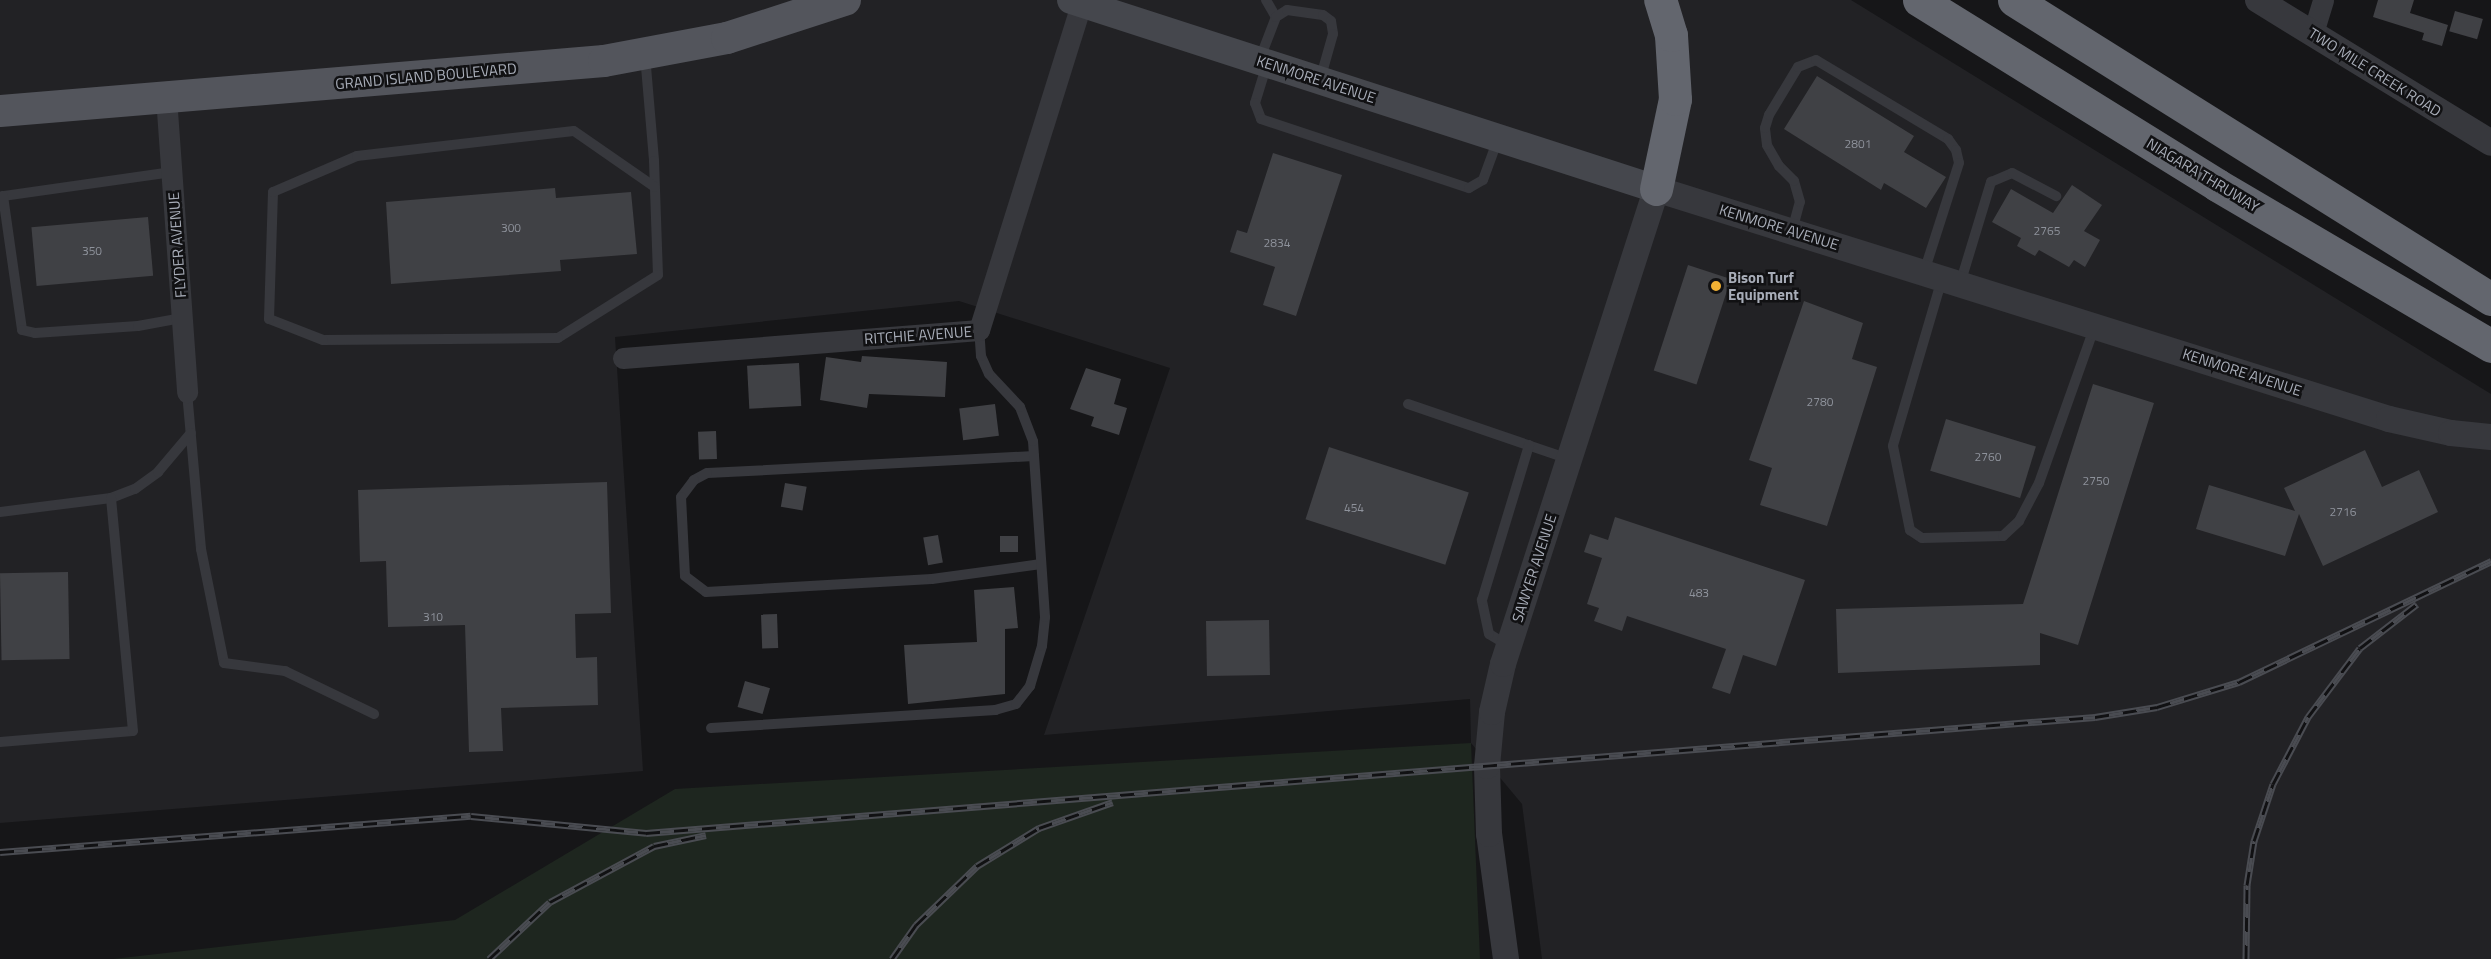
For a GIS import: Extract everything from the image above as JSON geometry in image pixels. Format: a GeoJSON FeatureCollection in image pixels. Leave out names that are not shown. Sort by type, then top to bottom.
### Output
{"type":"FeatureCollection","features":[{"type":"Feature","properties":{"kind":"highway"},"geometry":{"type":"LineString","coordinates":[[1656,189],[1674,99],[1671,35],[1660,0]]}},
{"type":"Feature","properties":{"kind":"highway","name":"NIAGARA THRUWAY"},"geometry":{"type":"LineString","coordinates":[[1918,0],[2217,184],[2485,343]]}},
{"type":"Feature","properties":{"kind":"highway"},"geometry":{"type":"LineString","coordinates":[[2014,0],[2491,299]]}},
{"type":"Feature","properties":{"kind":"main road","name":"GRAND ISLAND BOULEVARD"},"geometry":{"type":"LineString","coordinates":[[0,111],[645,55],[727,38],[804,8],[845,0]]}},
{"type":"Feature","properties":{"kind":"main road","name":"KENMORE AVENUE"},"geometry":{"type":"LineString","coordinates":[[1076,2],[1656,189]]}},
{"type":"Feature","properties":{"kind":"street","name":"TWO MILE CREEK ROAD"},"geometry":{"type":"LineString","coordinates":[[2258,0],[2491,143]]}},
{"type":"Feature","properties":{"kind":"street"},"geometry":{"type":"LineString","coordinates":[[2313,33],[2323,0]]}},
{"type":"Feature","properties":{"kind":"street","name":"RITCHIE AVENUE"},"geometry":{"type":"LineString","coordinates":[[623,358],[979,330],[1076,2]]}},
{"type":"Feature","properties":{"kind":"street","name":"FLYDER AVENUE"},"geometry":{"type":"LineString","coordinates":[[166,97],[187,392]]}},
{"type":"Feature","properties":{"kind":"street","name":"KENMORE AVENUE"},"geometry":{"type":"LineString","coordinates":[[1656,189],[2389,419],[2451,433],[2491,437]]}},
{"type":"Feature","properties":{"kind":"street","name":"SAWYER AVENUE"},"geometry":{"type":"LineString","coordinates":[[1506,959],[1489,834],[1487,766],[1492,712],[1509,646],[1656,189]]}},
{"type":"Feature","properties":{"kind":"lane"},"geometry":{"type":"LineString","coordinates":[[1266,0],[1276,17]]}},
{"type":"Feature","properties":{"kind":"lane"},"geometry":{"type":"LineString","coordinates":[[1320,81],[1333,34],[1331,21],[1302,9],[1287,10],[1276,17],[1263,62],[1255,103],[1261,119],[1469,188],[1478,186],[1483,180],[1498,138]]}},
{"type":"Feature","properties":{"kind":"lane"},"geometry":{"type":"LineString","coordinates":[[645,55],[655,187],[658,275],[558,338],[322,340],[269,319],[273,192],[357,156],[574,131],[655,187]]}},
{"type":"Feature","properties":{"kind":"lane"},"geometry":{"type":"LineString","coordinates":[[1792,231],[1800,202],[1794,181],[1779,166],[1767,145],[1765,128],[1768,115],[1798,67],[1816,60],[1948,140],[1956,150],[1959,163],[1942,278],[1893,446],[1910,530],[1922,538],[2003,536],[2019,521],[2039,483],[2095,326]]}},
{"type":"Feature","properties":{"kind":"lane"},"geometry":{"type":"LineString","coordinates":[[172,172],[3,196],[22,330],[35,333],[138,326],[182,318]]}},
{"type":"Feature","properties":{"kind":"lane"},"geometry":{"type":"LineString","coordinates":[[1942,278],[1991,182],[2012,173],[2056,196]]}},
{"type":"Feature","properties":{"kind":"lane"},"geometry":{"type":"LineString","coordinates":[[711,728],[995,710],[1016,704],[1030,686],[1042,646],[1045,617],[1034,456],[1028,420],[989,374],[981,356],[979,330]]}},
{"type":"Feature","properties":{"kind":"lane"},"geometry":{"type":"LineString","coordinates":[[187,392],[201,549],[224,663],[285,671],[374,714]]}},
{"type":"Feature","properties":{"kind":"lane"},"geometry":{"type":"LineString","coordinates":[[1408,404],[1569,459]]}},
{"type":"Feature","properties":{"kind":"lane"},"geometry":{"type":"LineString","coordinates":[[0,512],[111,498],[135,489],[158,471],[191,433]]}},
{"type":"Feature","properties":{"kind":"lane"},"geometry":{"type":"LineString","coordinates":[[1509,646],[1489,634],[1482,600],[1529,445]]}},
{"type":"Feature","properties":{"kind":"lane"},"geometry":{"type":"LineString","coordinates":[[1034,456],[707,473],[693,480],[681,497],[685,576],[706,592],[932,579],[1041,564]]}},
{"type":"Feature","properties":{"kind":"lane"},"geometry":{"type":"LineString","coordinates":[[0,742],[133,731],[111,498]]}},
{"type":"Feature","properties":{"kind":"shaded area"},"geometry":{"type":"Polygon","coordinates":[[[0,0],[1851,0],[2491,394],[2491,959],[1542,959],[1522,804],[1471,743],[1470,699],[1044,735],[1170,368],[959,301],[615,337],[643,771],[0,823],[0,0]]]}},
{"type":"Feature","properties":{"kind":"shaded area"},"geometry":{"type":"Polygon","coordinates":[[[1471,743],[1480,959],[113,959],[455,920],[675,789],[1471,743]]]}},
{"type":"Feature","properties":{"kind":"building"},"geometry":{"type":"Polygon","coordinates":[[[2378,0],[2414,0],[2410,13],[2448,25],[2442,46],[2422,40],[2424,33],[2373,17],[2378,0]]]}},
{"type":"Feature","properties":{"kind":"building"},"geometry":{"type":"Polygon","coordinates":[[[2455,11],[2483,19],[2477,39],[2449,31],[2455,11]]]}},
{"type":"Feature","properties":{"kind":"building"},"geometry":{"type":"Polygon","coordinates":[[[1817,76],[1914,136],[1904,152],[1946,177],[1926,208],[1884,183],[1881,190],[1784,129],[1817,76]]]}},
{"type":"Feature","properties":{"kind":"building"},"geometry":{"type":"Polygon","coordinates":[[[1273,153],[1342,175],[1296,316],[1263,305],[1275,267],[1230,252],[1237,230],[1247,233],[1273,153]]]}},
{"type":"Feature","properties":{"kind":"building"},"geometry":{"type":"Polygon","coordinates":[[[2072,185],[2102,205],[2084,231],[2100,240],[2085,267],[2074,260],[2069,267],[2039,250],[2035,256],[2017,246],[2021,238],[1992,222],[2011,189],[2053,213],[2072,185]]]}},
{"type":"Feature","properties":{"kind":"building"},"geometry":{"type":"Polygon","coordinates":[[[555,188],[556,198],[631,192],[637,254],[560,260],[561,271],[391,284],[386,202],[555,188]]]}},
{"type":"Feature","properties":{"kind":"building"},"geometry":{"type":"Polygon","coordinates":[[[148,217],[153,276],[37,286],[31,227],[148,217]]]}},
{"type":"Feature","properties":{"kind":"building"},"geometry":{"type":"Polygon","coordinates":[[[1688,265],[1731,279],[1696,384],[1654,371],[1688,265]]]}},
{"type":"Feature","properties":{"kind":"building"},"geometry":{"type":"Polygon","coordinates":[[[1804,301],[1863,323],[1852,359],[1877,367],[1827,526],[1760,505],[1772,468],[1749,460],[1804,301]]]}},
{"type":"Feature","properties":{"kind":"building"},"geometry":{"type":"Polygon","coordinates":[[[862,356],[947,362],[945,397],[869,394],[867,408],[820,400],[826,357],[861,362],[862,356]]]}},
{"type":"Feature","properties":{"kind":"building"},"geometry":{"type":"Polygon","coordinates":[[[799,363],[801,406],[749,409],[747,366],[799,363]]]}},
{"type":"Feature","properties":{"kind":"building"},"geometry":{"type":"Polygon","coordinates":[[[1086,368],[1121,379],[1114,404],[1127,408],[1119,435],[1091,426],[1094,417],[1070,409],[1086,368]]]}},
{"type":"Feature","properties":{"kind":"building"},"geometry":{"type":"Polygon","coordinates":[[[2093,384],[2154,403],[2078,645],[2040,633],[2040,665],[1838,673],[1836,609],[2023,604],[2093,384]]]}},
{"type":"Feature","properties":{"kind":"building"},"geometry":{"type":"Polygon","coordinates":[[[995,404],[999,436],[963,440],[959,408],[995,404]]]}},
{"type":"Feature","properties":{"kind":"building"},"geometry":{"type":"Polygon","coordinates":[[[1946,419],[2036,446],[2020,498],[1930,471],[1946,419]]]}},
{"type":"Feature","properties":{"kind":"building"},"geometry":{"type":"Polygon","coordinates":[[[716,431],[717,459],[699,460],[698,432],[716,431]]]}},
{"type":"Feature","properties":{"kind":"building"},"geometry":{"type":"Polygon","coordinates":[[[1329,447],[1469,492],[1445,565],[1306,519],[1329,447]]]}},
{"type":"Feature","properties":{"kind":"building"},"geometry":{"type":"Polygon","coordinates":[[[2365,450],[2382,487],[2419,470],[2438,512],[2323,566],[2299,514],[2285,556],[2196,529],[2209,485],[2295,511],[2284,488],[2365,450]]]}},
{"type":"Feature","properties":{"kind":"building"},"geometry":{"type":"Polygon","coordinates":[[[607,482],[611,613],[575,614],[576,658],[597,657],[598,705],[501,708],[503,751],[469,752],[465,625],[388,627],[386,561],[360,562],[358,490],[607,482]]]}},
{"type":"Feature","properties":{"kind":"building"},"geometry":{"type":"Polygon","coordinates":[[[785,483],[807,487],[802,510],[781,507],[785,483]]]}},
{"type":"Feature","properties":{"kind":"building"},"geometry":{"type":"Polygon","coordinates":[[[1615,517],[1805,580],[1776,666],[1743,655],[1730,694],[1712,688],[1726,649],[1627,616],[1622,631],[1594,621],[1599,608],[1587,604],[1602,558],[1584,552],[1590,534],[1608,540],[1615,517]]]}},
{"type":"Feature","properties":{"kind":"building"},"geometry":{"type":"Polygon","coordinates":[[[938,535],[943,563],[928,565],[923,538],[938,535]]]}},
{"type":"Feature","properties":{"kind":"building"},"geometry":{"type":"Polygon","coordinates":[[[1000,536],[1018,536],[1018,552],[1000,552],[1000,536]]]}},
{"type":"Feature","properties":{"kind":"building"},"geometry":{"type":"Polygon","coordinates":[[[68,572],[70,659],[2,660],[0,573],[68,572]]]}},
{"type":"Feature","properties":{"kind":"building"},"geometry":{"type":"Polygon","coordinates":[[[1014,587],[1018,628],[1005,629],[1005,694],[908,704],[904,645],[977,642],[974,590],[1014,587]]]}},
{"type":"Feature","properties":{"kind":"building"},"geometry":{"type":"Polygon","coordinates":[[[777,614],[778,648],[762,649],[761,615],[777,614]]]}},
{"type":"Feature","properties":{"kind":"building"},"geometry":{"type":"Polygon","coordinates":[[[1269,620],[1270,675],[1207,676],[1206,621],[1269,620]]]}},
{"type":"Feature","properties":{"kind":"building"},"geometry":{"type":"Polygon","coordinates":[[[745,681],[770,688],[763,714],[738,707],[745,681]]]}},
{"type":"Feature","properties":{"kind":"railway"},"geometry":{"type":"LineString","coordinates":[[0,852],[471,816],[646,833],[2095,717],[2157,707],[2239,682],[2491,561]]}},
{"type":"Feature","properties":{"kind":"railway"},"geometry":{"type":"LineString","coordinates":[[2246,959],[2247,885],[2254,841],[2273,784],[2308,717],[2360,648],[2417,604]]}},
{"type":"Feature","properties":{"kind":"railway"},"geometry":{"type":"LineString","coordinates":[[892,959],[916,925],[977,866],[1039,828],[1113,802]]}},
{"type":"Feature","properties":{"kind":"railway"},"geometry":{"type":"LineString","coordinates":[[489,959],[550,902],[654,846],[706,835]]}},
{"type":"Feature","properties":{"kind":"place","name":"Bison Turf Equipment"},"geometry":{"type":"Point","coordinates":[1716,286]}}]}
